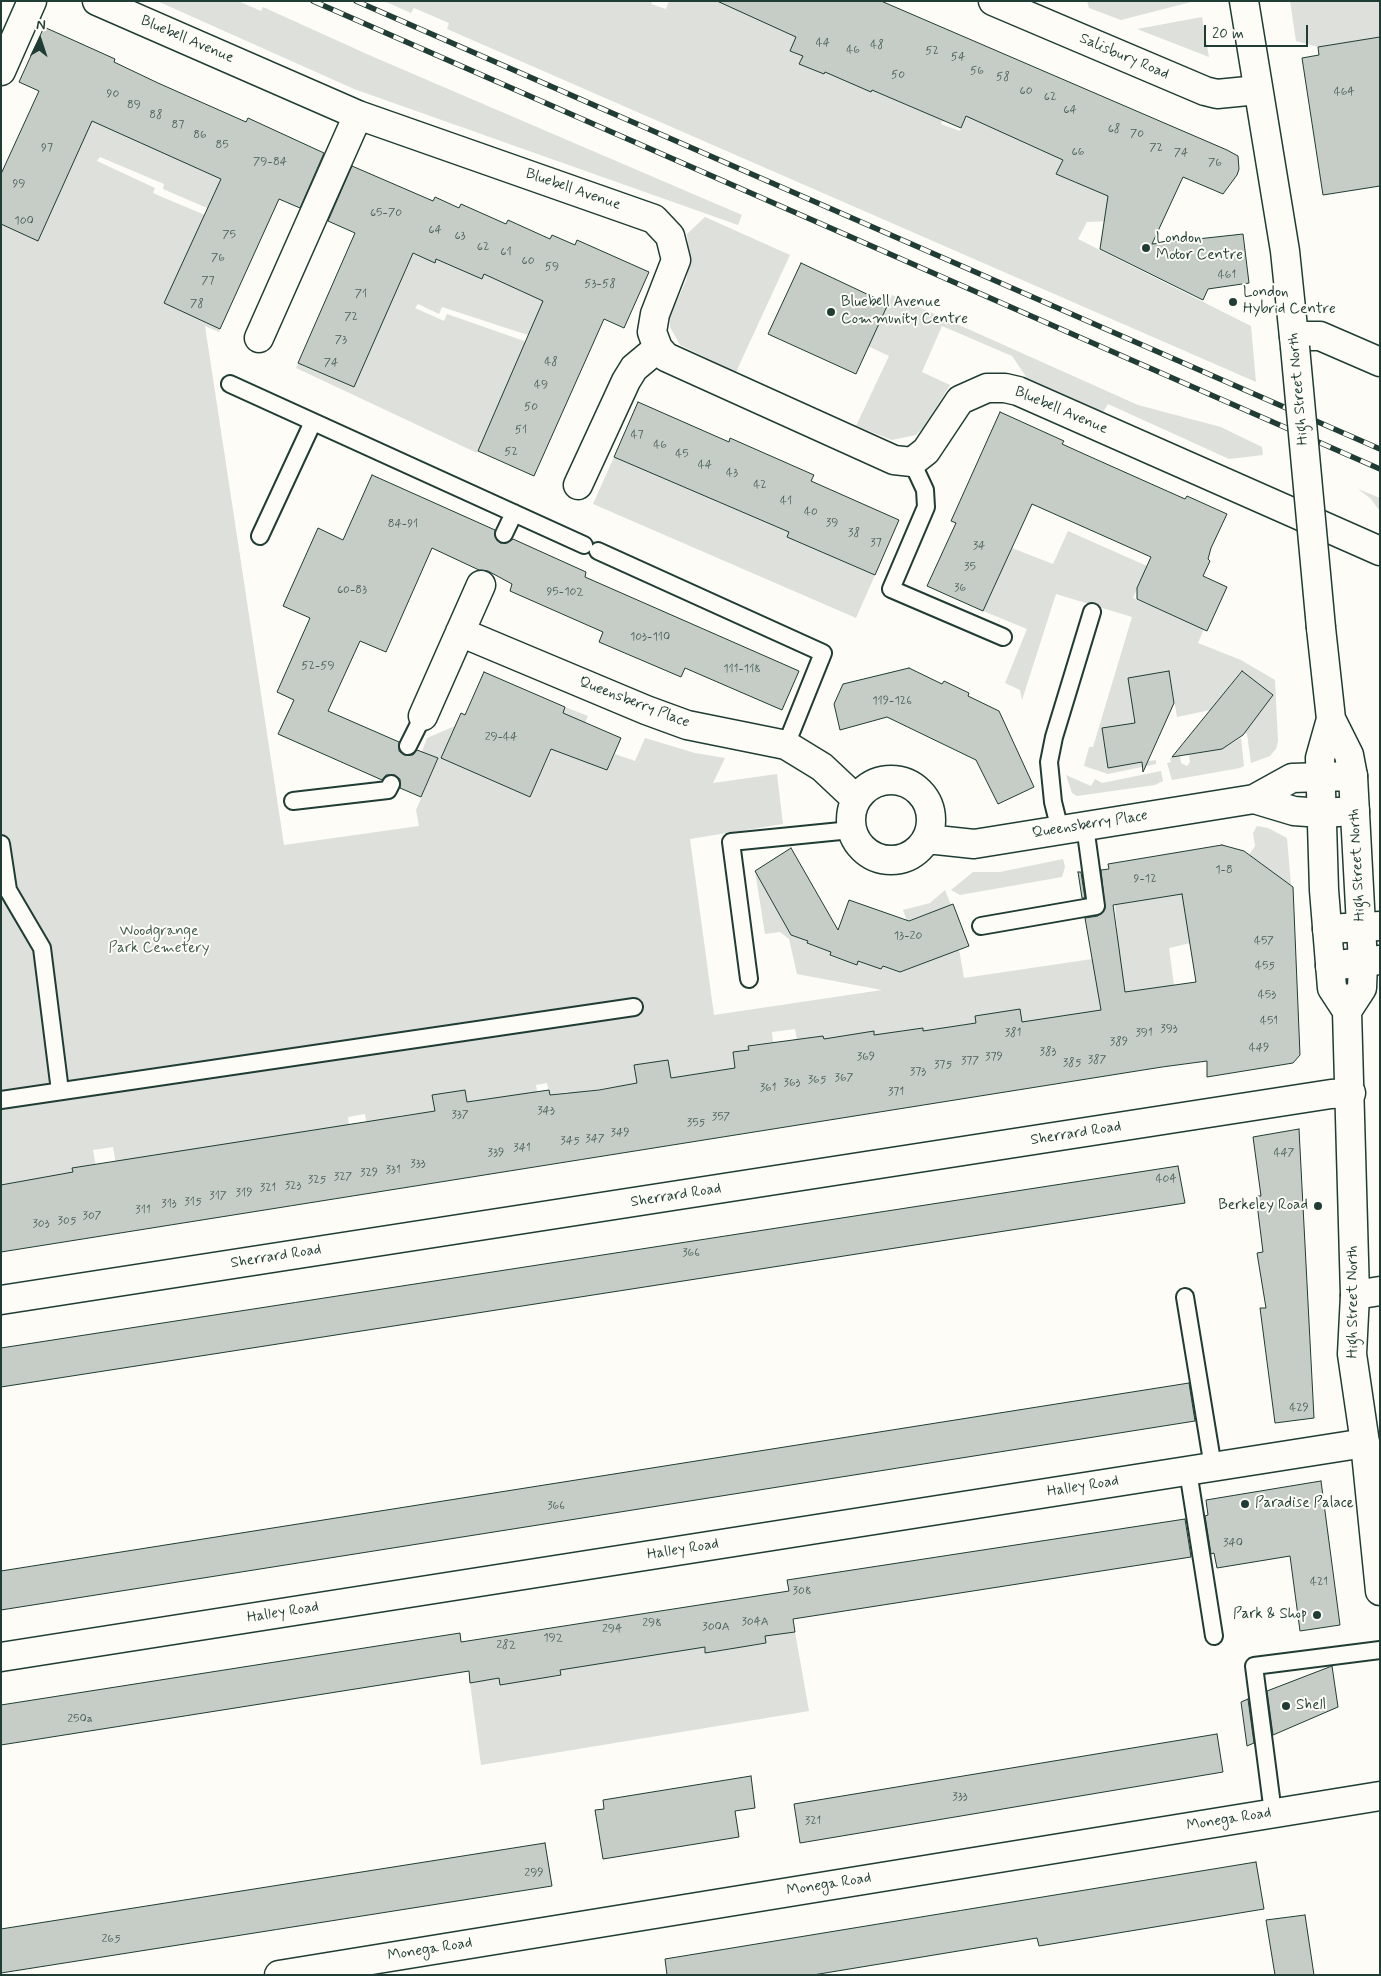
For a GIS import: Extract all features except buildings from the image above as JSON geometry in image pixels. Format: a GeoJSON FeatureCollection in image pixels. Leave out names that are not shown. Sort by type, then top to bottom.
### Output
{"type":"FeatureCollection","features":[{"type":"Feature","properties":{"kind":"street"},"geometry":{"type":"LineString","coordinates":[[1,71],[32,1]]}},
{"type":"Feature","properties":{"kind":"street","name":"Bluebell Avenue"},"geometry":{"type":"LineString","coordinates":[[97,1],[358,114],[654,219],[670,236],[676,260],[655,314],[652,332],[658,348]]}},
{"type":"Feature","properties":{"kind":"street","name":"Salisbury Road"},"geometry":{"type":"LineString","coordinates":[[993,1],[1205,91],[1217,94],[1258,90]]}},
{"type":"Feature","properties":{"kind":"street","name":"High Street North"},"geometry":{"type":"LineString","coordinates":[[1244,1],[1285,251],[1331,719],[1349,755],[1371,926],[1371,962],[1362,988],[1348,1011]]}},
{"type":"Feature","properties":{"kind":"street"},"geometry":{"type":"LineString","coordinates":[[259,338],[358,114]]}},
{"type":"Feature","properties":{"kind":"street"},"geometry":{"type":"LineString","coordinates":[[1295,341],[1320,336],[1380,362]]}},
{"type":"Feature","properties":{"kind":"street"},"geometry":{"type":"LineString","coordinates":[[578,485],[626,381],[634,368],[658,348],[666,357],[838,435],[894,460],[912,462]]}},
{"type":"Feature","properties":{"kind":"street","name":"Bluebell Avenue"},"geometry":{"type":"LineString","coordinates":[[912,462],[926,451],[960,400],[987,388],[1018,390],[1380,551]]}},
{"type":"Feature","properties":{"kind":"street"},"geometry":{"type":"LineString","coordinates":[[423,716],[484,579]]}},
{"type":"Feature","properties":{"kind":"street","name":"Queensberry Place"},"geometry":{"type":"LineString","coordinates":[[460,632],[646,710],[687,725],[786,745],[822,767],[856,799]]}},
{"type":"Feature","properties":{"kind":"street","name":"High Street North"},"geometry":{"type":"LineString","coordinates":[[1331,719],[1320,758],[1327,929],[1332,988],[1348,1011],[1351,1093],[1368,1293],[1352,1354],[1365,1443],[1380,1591]]}},
{"type":"Feature","properties":{"kind":"street","name":"Queensberry Place"},"geometry":{"type":"LineString","coordinates":[[927,839],[974,844],[1254,799],[1292,778],[1353,776]]}},
{"type":"Feature","properties":{"kind":"street"},"geometry":{"type":"LineString","coordinates":[[885,780],[902,781],[918,790],[928,804],[931,822],[927,839],[916,851],[902,859],[886,860],[870,855],[858,844],[851,830],[851,814],[856,799],[868,786],[885,780]]}},
{"type":"Feature","properties":{"kind":"street","name":"Queensberry Place"},"geometry":{"type":"LineString","coordinates":[[1254,799],[1294,811],[1322,813],[1355,811]]}},
{"type":"Feature","properties":{"kind":"street"},"geometry":{"type":"LineString","coordinates":[[1327,929],[1371,926]]}},
{"type":"Feature","properties":{"kind":"street"},"geometry":{"type":"LineString","coordinates":[[1330,966],[1371,962]]}},
{"type":"Feature","properties":{"kind":"street","name":"Sherrard Road"},"geometry":{"type":"LineString","coordinates":[[1,1300],[1331,1094],[1351,1093]]}},
{"type":"Feature","properties":{"kind":"street","name":"Halley Road"},"geometry":{"type":"LineString","coordinates":[[1,1657],[1365,1443]]}},
{"type":"Feature","properties":{"kind":"street","name":"Monega Road"},"geometry":{"type":"LineString","coordinates":[[279,1975],[1380,1796]]}},
{"type":"Feature","properties":{"kind":"lane"},"geometry":{"type":"LineString","coordinates":[[230,384],[823,653],[786,745]]}},
{"type":"Feature","properties":{"kind":"lane"},"geometry":{"type":"LineString","coordinates":[[260,536],[313,422]]}},
{"type":"Feature","properties":{"kind":"lane"},"geometry":{"type":"LineString","coordinates":[[912,462],[925,490],[926,506],[891,590],[1003,637]]}},
{"type":"Feature","properties":{"kind":"lane"},"geometry":{"type":"LineString","coordinates":[[504,534],[514,513]]}},
{"type":"Feature","properties":{"kind":"lane"},"geometry":{"type":"LineString","coordinates":[[981,926],[1096,906],[1072,828],[1053,802],[1049,762],[1054,737],[1092,612]]}},
{"type":"Feature","properties":{"kind":"lane"},"geometry":{"type":"LineString","coordinates":[[408,746],[423,716]]}},
{"type":"Feature","properties":{"kind":"lane"},"geometry":{"type":"LineString","coordinates":[[293,801],[388,790],[391,784]]}},
{"type":"Feature","properties":{"kind":"lane"},"geometry":{"type":"LineString","coordinates":[[749,979],[731,842],[851,830]]}},
{"type":"Feature","properties":{"kind":"lane"},"geometry":{"type":"LineString","coordinates":[[1,844],[8,890],[42,948],[60,1091]]}},
{"type":"Feature","properties":{"kind":"lane"},"geometry":{"type":"LineString","coordinates":[[1,1100],[634,1007]]}},
{"type":"Feature","properties":{"kind":"lane"},"geometry":{"type":"LineString","coordinates":[[1185,1297],[1214,1636]]}},
{"type":"Feature","properties":{"kind":"lane"},"geometry":{"type":"LineString","coordinates":[[1273,1813],[1254,1666],[1380,1650]]}},
{"type":"Feature","properties":{"kind":"green space"},"geometry":{"type":"Polygon","coordinates":[[[157,1],[238,1],[261,11],[263,7],[369,55],[742,215],[738,225],[354,89],[157,1]]]}},
{"type":"Feature","properties":{"kind":"green space"},"geometry":{"type":"Polygon","coordinates":[[[384,1],[652,1],[651,4],[666,9],[669,1],[717,1],[738,10],[806,15],[790,51],[803,56],[799,64],[824,74],[843,31],[831,74],[871,92],[889,50],[882,94],[914,108],[931,69],[949,107],[941,124],[960,131],[972,103],[1027,144],[1039,149],[1076,130],[1056,174],[1077,183],[1098,182],[1139,220],[1087,222],[1078,239],[1251,326],[1256,382],[447,29],[449,23],[414,8],[411,13],[384,1]]]}},
{"type":"Feature","properties":{"kind":"green space"},"geometry":{"type":"Polygon","coordinates":[[[1087,1],[1195,1],[1121,20],[1089,8],[1087,1]]]}},
{"type":"Feature","properties":{"kind":"green space"},"geometry":{"type":"Polygon","coordinates":[[[1290,1],[1380,1],[1380,37],[1318,47],[1296,41],[1290,1]]]}},
{"type":"Feature","properties":{"kind":"green space"},"geometry":{"type":"Polygon","coordinates":[[[1202,17],[1209,57],[1137,29],[1202,17]]]}},
{"type":"Feature","properties":{"kind":"green space","name":"Woodgrange Park Cemetery"},"geometry":{"type":"Polygon","coordinates":[[[39,91],[279,199],[262,237],[206,211],[207,208],[163,189],[164,184],[100,157],[97,161],[155,188],[153,193],[205,215],[164,303],[220,329],[219,332],[205,326],[284,845],[419,826],[416,810],[438,759],[422,752],[427,738],[455,726],[441,758],[530,797],[551,751],[547,749],[565,707],[588,716],[578,740],[603,750],[596,766],[607,770],[615,754],[635,761],[645,738],[695,753],[725,758],[713,783],[777,774],[783,824],[690,839],[714,1015],[882,990],[797,974],[789,939],[780,932],[765,934],[755,871],[791,935],[808,941],[807,944],[831,951],[830,956],[857,965],[858,961],[881,969],[883,966],[900,972],[959,949],[964,978],[1119,955],[1115,905],[1219,888],[1289,884],[1249,855],[1255,846],[1253,833],[1257,826],[1268,828],[1287,838],[1294,919],[1169,948],[1174,985],[1102,1012],[1044,1051],[976,1023],[923,1031],[923,1028],[899,1031],[900,1042],[881,1076],[874,1031],[824,1042],[823,1036],[797,1040],[795,1029],[772,1032],[773,1042],[749,1045],[749,1050],[733,1052],[740,1097],[721,1070],[689,1075],[693,1104],[675,1107],[667,1060],[634,1066],[642,1112],[620,1086],[588,1091],[573,1123],[568,1092],[550,1095],[547,1083],[536,1085],[543,1128],[473,1137],[465,1090],[440,1142],[424,1145],[419,1113],[398,1116],[398,1123],[371,1154],[365,1114],[348,1117],[349,1126],[121,1193],[113,1147],[93,1150],[101,1195],[72,1168],[75,1184],[23,1191],[22,1181],[8,1184],[1,1211],[1,224],[38,240],[79,149],[75,147],[39,91]]]}},
{"type":"Feature","properties":{"kind":"green space"},"geometry":{"type":"Polygon","coordinates":[[[705,217],[790,255],[736,372],[680,345],[670,327],[670,316],[686,281],[690,262],[687,234],[705,217]]]}},
{"type":"Feature","properties":{"kind":"green space"},"geometry":{"type":"Polygon","coordinates":[[[410,252],[435,262],[436,259],[484,274],[526,293],[550,300],[534,337],[442,307],[439,314],[418,304],[415,308],[444,321],[447,314],[527,342],[477,453],[296,368],[298,363],[354,387],[410,252]]]}},
{"type":"Feature","properties":{"kind":"green space"},"geometry":{"type":"Polygon","coordinates":[[[892,295],[1138,405],[1221,427],[1262,447],[1263,455],[1229,459],[1108,404],[1103,412],[1027,378],[1012,356],[942,326],[922,372],[950,385],[923,428],[916,435],[892,440],[856,426],[889,356],[868,346],[892,295]]]}},
{"type":"Feature","properties":{"kind":"green space"},"geometry":{"type":"Polygon","coordinates":[[[614,457],[789,532],[787,537],[875,575],[856,618],[593,504],[614,457]]]}},
{"type":"Feature","properties":{"kind":"green space"},"geometry":{"type":"Polygon","coordinates":[[[1358,489],[1380,498],[1380,511],[1370,498],[1358,489]]]}},
{"type":"Feature","properties":{"kind":"green space"},"geometry":{"type":"Polygon","coordinates":[[[1068,531],[1147,566],[1133,598],[1204,629],[1198,643],[1241,660],[1275,680],[1278,741],[1276,749],[1270,756],[1251,763],[1247,734],[1245,733],[1272,695],[1241,671],[1210,710],[1177,717],[1169,671],[1128,678],[1135,723],[1102,729],[1108,768],[1156,760],[1156,764],[1108,774],[1084,766],[1089,747],[1093,747],[1132,617],[1056,594],[1022,700],[1020,690],[1005,683],[1027,629],[983,611],[1012,548],[1053,564],[1068,531]]]}},
{"type":"Feature","properties":{"kind":"green space"},"geometry":{"type":"Polygon","coordinates":[[[1241,738],[1244,766],[1172,780],[1167,763],[1171,762],[1170,758],[1180,756],[1181,763],[1187,766],[1190,762],[1189,755],[1222,749],[1241,738]]]}},
{"type":"Feature","properties":{"kind":"green space"},"geometry":{"type":"Polygon","coordinates":[[[1161,771],[1163,781],[1155,785],[1077,796],[1072,793],[1066,775],[1091,786],[1095,779],[1102,783],[1161,771]]]}},
{"type":"Feature","properties":{"kind":"green space"},"geometry":{"type":"Polygon","coordinates":[[[1063,859],[1065,867],[1062,877],[960,895],[951,890],[973,872],[1000,872],[1063,859]]]}},
{"type":"Feature","properties":{"kind":"green space"},"geometry":{"type":"Polygon","coordinates":[[[945,890],[951,905],[907,921],[903,910],[930,903],[945,890]]]}},
{"type":"Feature","properties":{"kind":"green space"},"geometry":{"type":"Polygon","coordinates":[[[795,1632],[809,1711],[481,1765],[470,1683],[499,1678],[535,1679],[561,1676],[560,1670],[705,1647],[706,1653],[731,1649],[730,1643],[741,1647],[766,1644],[765,1636],[795,1632]]]}},
{"type":"Feature","properties":{"kind":"railway"},"geometry":{"type":"LineString","coordinates":[[313,1],[1380,469]]}},
{"type":"Feature","properties":{"kind":"railway"},"geometry":{"type":"LineString","coordinates":[[356,1],[1380,449]]}},
{"type":"Feature","properties":{"kind":"place","name":"London Motor Centre"},"geometry":{"type":"Point","coordinates":[1146,248]}},
{"type":"Feature","properties":{"kind":"place","name":"London Hybrid Centre"},"geometry":{"type":"Point","coordinates":[1233,302]}},
{"type":"Feature","properties":{"kind":"place","name":"Bluebell Avenue Community Centre"},"geometry":{"type":"Point","coordinates":[831,312]}},
{"type":"Feature","properties":{"kind":"place","name":"Berkeley Road"},"geometry":{"type":"Point","coordinates":[1318,1206]}},
{"type":"Feature","properties":{"kind":"place","name":"Paradise Palace"},"geometry":{"type":"Point","coordinates":[1245,1504]}},
{"type":"Feature","properties":{"kind":"place","name":"Park & Shop"},"geometry":{"type":"Point","coordinates":[1317,1615]}},
{"type":"Feature","properties":{"kind":"place","name":"Shell"},"geometry":{"type":"Point","coordinates":[1286,1706]}}]}
